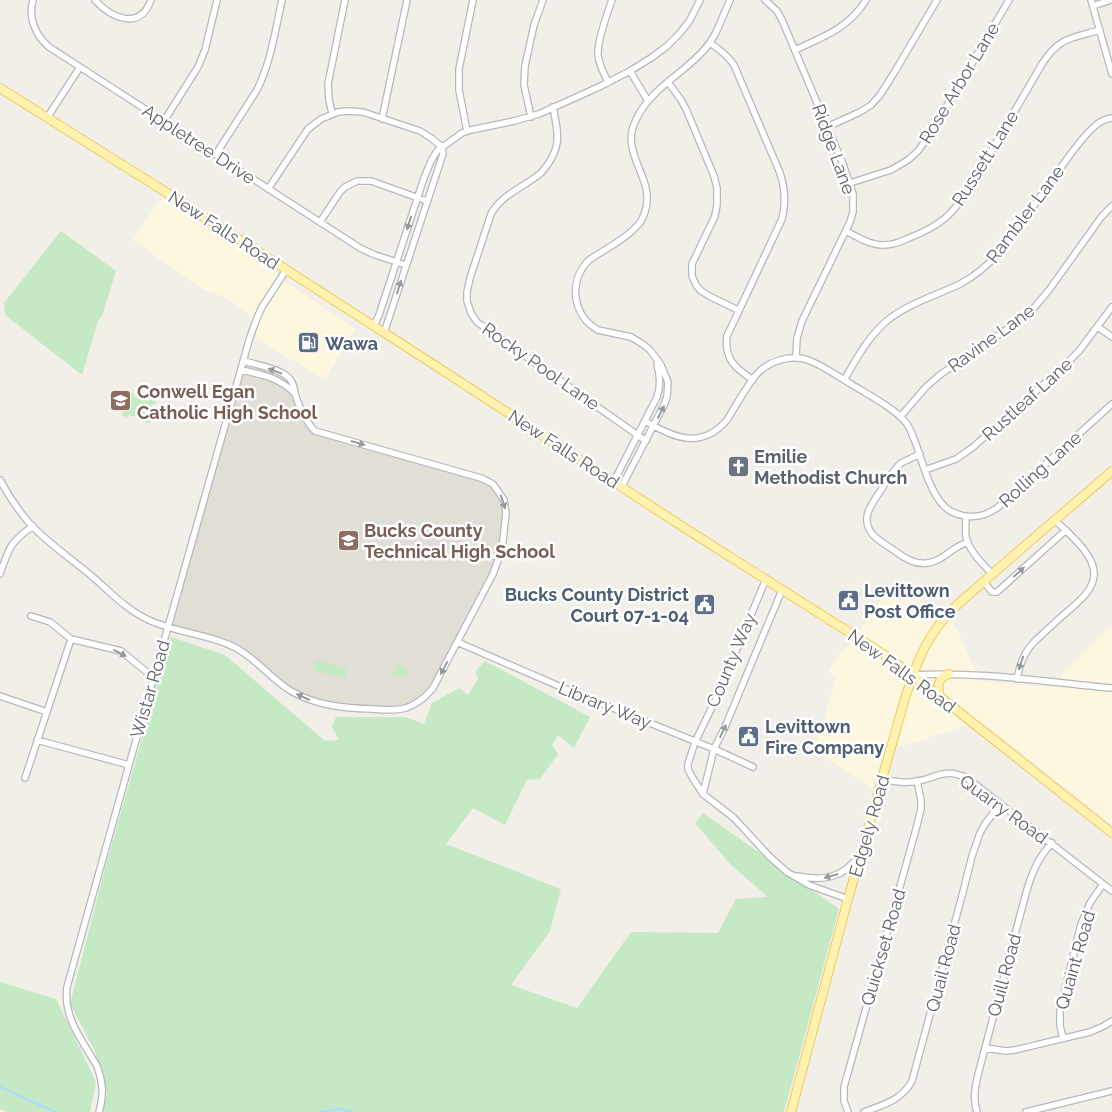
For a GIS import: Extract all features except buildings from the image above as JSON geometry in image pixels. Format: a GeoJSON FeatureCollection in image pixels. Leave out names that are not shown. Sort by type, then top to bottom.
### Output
{"type":"FeatureCollection","features":[{"type":"Feature","properties":{"kind":"main road","name":"New Falls Road"},"geometry":{"type":"LineString","coordinates":[[0,88],[888,657],[1112,833]]}},
{"type":"Feature","properties":{"kind":"main road","name":"Edgely Road"},"geometry":{"type":"LineString","coordinates":[[790,1112],[882,779],[913,675],[923,650],[934,632],[948,615],[992,574],[1112,472]]}},
{"type":"Feature","properties":{"kind":"main road"},"geometry":{"type":"LineString","coordinates":[[940,696],[938,690],[939,682],[949,674]]}},
{"type":"Feature","properties":{"kind":"street","name":"Appletree Drive"},"geometry":{"type":"LineString","coordinates":[[34,0],[31,15],[36,32],[49,47],[360,248],[406,265]]}},
{"type":"Feature","properties":{"kind":"street"},"geometry":{"type":"LineString","coordinates":[[94,0],[120,18],[129,19],[140,16],[148,8],[151,0]]}},
{"type":"Feature","properties":{"kind":"street"},"geometry":{"type":"LineString","coordinates":[[164,121],[203,58],[217,0]]}},
{"type":"Feature","properties":{"kind":"street"},"geometry":{"type":"LineString","coordinates":[[216,154],[263,79],[271,54],[282,0]]}},
{"type":"Feature","properties":{"kind":"street"},"geometry":{"type":"LineString","coordinates":[[332,113],[328,84],[345,0]]}},
{"type":"Feature","properties":{"kind":"street"},"geometry":{"type":"LineString","coordinates":[[382,119],[407,0]]}},
{"type":"Feature","properties":{"kind":"street"},"geometry":{"type":"LineString","coordinates":[[467,131],[459,90],[458,69],[473,0]]}},
{"type":"Feature","properties":{"kind":"street"},"geometry":{"type":"LineString","coordinates":[[531,116],[524,85],[525,66],[534,25],[542,0]]}},
{"type":"Feature","properties":{"kind":"street"},"geometry":{"type":"LineString","coordinates":[[608,82],[600,62],[598,50],[612,0]]}},
{"type":"Feature","properties":{"kind":"street"},"geometry":{"type":"LineString","coordinates":[[374,326],[417,197],[431,161],[442,147],[467,131],[531,116],[554,108],[630,71],[659,52],[680,33],[690,20],[700,0]]}},
{"type":"Feature","properties":{"kind":"street"},"geometry":{"type":"LineString","coordinates":[[622,486],[664,406],[668,392],[668,382],[661,365],[644,345],[631,337],[598,330],[584,318],[575,296],[576,280],[589,260],[629,234],[642,219],[647,202],[646,188],[632,145],[631,136],[636,120],[648,101],[704,51],[720,24],[730,0]]}},
{"type":"Feature","properties":{"kind":"street","name":"Ridge Lane"},"geometry":{"type":"LineString","coordinates":[[765,0],[777,11],[795,50],[853,194],[853,212],[850,222],[802,321],[797,338],[796,358]]}},
{"type":"Feature","properties":{"kind":"street"},"geometry":{"type":"LineString","coordinates":[[795,50],[836,31],[859,10],[866,0]]}},
{"type":"Feature","properties":{"kind":"street"},"geometry":{"type":"LineString","coordinates":[[827,127],[860,112],[871,105],[880,95],[937,0]]}},
{"type":"Feature","properties":{"kind":"street","name":"Rose Arbor Lane"},"geometry":{"type":"LineString","coordinates":[[850,183],[891,170],[908,160],[918,151],[934,128],[1009,0]]}},
{"type":"Feature","properties":{"kind":"street"},"geometry":{"type":"LineString","coordinates":[[1111,0],[1092,3],[1112,74]]}},
{"type":"Feature","properties":{"kind":"street","name":"Russett Lane"},"geometry":{"type":"LineString","coordinates":[[846,231],[877,244],[892,244],[927,231],[942,221],[959,204],[971,186],[1042,64],[1053,49],[1063,41],[1100,30]]}},
{"type":"Feature","properties":{"kind":"street"},"geometry":{"type":"LineString","coordinates":[[710,43],[734,65],[780,172],[785,194],[784,211],[778,228],[727,336],[726,349],[734,367],[753,380]]}},
{"type":"Feature","properties":{"kind":"street"},"geometry":{"type":"LineString","coordinates":[[47,118],[80,67]]}},
{"type":"Feature","properties":{"kind":"street"},"geometry":{"type":"LineString","coordinates":[[630,71],[648,101]]}},
{"type":"Feature","properties":{"kind":"street"},"geometry":{"type":"LineString","coordinates":[[668,82],[686,109],[714,176],[717,188],[715,216],[692,264],[692,276],[700,290],[738,310]]}},
{"type":"Feature","properties":{"kind":"street","name":"Rocky Pool Lane"},"geometry":{"type":"LineString","coordinates":[[554,108],[558,132],[556,150],[541,173],[503,198],[494,209],[487,223],[470,278],[467,301],[474,318],[482,325],[646,441]]}},
{"type":"Feature","properties":{"kind":"street"},"geometry":{"type":"LineString","coordinates":[[268,189],[308,129],[332,113],[354,111],[382,119],[420,131],[442,147],[443,154],[384,333]]}},
{"type":"Feature","properties":{"kind":"street","name":"Rambler Lane"},"geometry":{"type":"LineString","coordinates":[[844,380],[864,346],[890,319],[914,304],[962,283],[989,264],[1078,144],[1096,125],[1112,118]]}},
{"type":"Feature","properties":{"kind":"street"},"geometry":{"type":"LineString","coordinates":[[320,222],[340,192],[357,181],[371,182],[427,201]]}},
{"type":"Feature","properties":{"kind":"street","name":"Ravine Lane"},"geometry":{"type":"LineString","coordinates":[[900,417],[926,387],[941,374],[1016,323],[1033,309],[1049,290],[1102,216],[1112,206]]}},
{"type":"Feature","properties":{"kind":"street","name":"Wistar Road"},"geometry":{"type":"LineString","coordinates":[[99,1112],[103,1088],[99,1072],[70,1020],[68,1011],[66,995],[72,966],[256,318],[286,270]]}},
{"type":"Feature","properties":{"kind":"street","name":"Rustleaf Lane"},"geometry":{"type":"LineString","coordinates":[[925,470],[956,459],[972,448],[1079,351],[1112,307]]}},
{"type":"Feature","properties":{"kind":"street"},"geometry":{"type":"LineString","coordinates":[[1098,327],[1112,337]]}},
{"type":"Feature","properties":{"kind":"street"},"geometry":{"type":"LineString","coordinates":[[614,481],[657,397],[660,382],[658,365],[653,355]]}},
{"type":"Feature","properties":{"kind":"street"},"geometry":{"type":"LineString","coordinates":[[645,422],[671,435],[683,438],[696,438],[716,430],[727,420],[756,375],[768,365],[783,359],[796,358],[822,366],[883,404],[900,417],[909,427],[936,496],[950,511],[966,516],[968,542],[974,554],[992,574]]}},
{"type":"Feature","properties":{"kind":"street"},"geometry":{"type":"LineString","coordinates":[[0,480],[12,500],[33,526],[131,609],[149,620],[168,628],[234,647],[243,652],[284,686],[306,698],[325,705],[356,709],[394,710],[417,703],[428,695],[433,688],[499,560],[505,532],[506,513],[504,500],[493,484],[481,478],[315,431],[302,410],[295,394],[293,382],[277,370],[244,361]]}},
{"type":"Feature","properties":{"kind":"street"},"geometry":{"type":"LineString","coordinates":[[241,370],[284,383],[295,394]]}},
{"type":"Feature","properties":{"kind":"street","name":"Rolling Lane"},"geometry":{"type":"LineString","coordinates":[[966,516],[980,516],[997,508],[1112,404]]}},
{"type":"Feature","properties":{"kind":"street"},"geometry":{"type":"LineString","coordinates":[[920,454],[901,463],[897,467],[871,505],[867,516],[870,530],[874,536],[893,550],[909,560],[920,564],[938,560],[968,542]]}},
{"type":"Feature","properties":{"kind":"street"},"geometry":{"type":"LineString","coordinates":[[1017,679],[1027,649],[1085,596],[1093,582],[1094,571],[1091,560],[1055,520]]}},
{"type":"Feature","properties":{"kind":"street"},"geometry":{"type":"LineString","coordinates":[[0,574],[10,547],[21,534],[33,526]]}},
{"type":"Feature","properties":{"kind":"street"},"geometry":{"type":"LineString","coordinates":[[984,582],[992,592],[997,592],[1066,530]]}},
{"type":"Feature","properties":{"kind":"street","name":"County Way"},"geometry":{"type":"LineString","coordinates":[[703,794],[688,769],[688,764],[695,742],[715,700],[766,579]]}},
{"type":"Feature","properties":{"kind":"street"},"geometry":{"type":"LineString","coordinates":[[782,590],[714,750],[703,794],[734,818],[769,856],[791,875],[819,889],[848,899]]}},
{"type":"Feature","properties":{"kind":"street"},"geometry":{"type":"LineString","coordinates":[[31,616],[50,622],[70,639],[121,651],[154,678]]}},
{"type":"Feature","properties":{"kind":"street"},"geometry":{"type":"LineString","coordinates":[[25,778],[70,639]]}},
{"type":"Feature","properties":{"kind":"street","name":"Library Way"},"geometry":{"type":"LineString","coordinates":[[457,642],[753,767]]}},
{"type":"Feature","properties":{"kind":"street"},"geometry":{"type":"LineString","coordinates":[[913,675],[976,675],[1112,688]]}},
{"type":"Feature","properties":{"kind":"street"},"geometry":{"type":"LineString","coordinates":[[0,696],[47,712]]}},
{"type":"Feature","properties":{"kind":"street"},"geometry":{"type":"LineString","coordinates":[[37,740],[129,765]]}},
{"type":"Feature","properties":{"kind":"street","name":"Quarry Road"},"geometry":{"type":"LineString","coordinates":[[882,779],[899,782],[917,781],[946,773],[958,774],[970,780],[1112,891]]}},
{"type":"Feature","properties":{"kind":"street","name":"Quickset Road"},"geometry":{"type":"LineString","coordinates":[[848,1112],[844,1101],[844,1087],[921,809],[917,781]]}},
{"type":"Feature","properties":{"kind":"street","name":"Quail Road"},"geometry":{"type":"LineString","coordinates":[[864,1112],[895,1099],[904,1092],[912,1081],[964,892],[972,856],[980,833],[1000,804]]}},
{"type":"Feature","properties":{"kind":"street","name":"Quill Road"},"geometry":{"type":"LineString","coordinates":[[977,1112],[974,1099],[976,1086],[1031,876],[1038,861],[1052,843]]}},
{"type":"Feature","properties":{"kind":"street"},"geometry":{"type":"LineString","coordinates":[[791,875],[824,879],[832,877],[847,869],[862,852]]}},
{"type":"Feature","properties":{"kind":"street","name":"Quaint Road"},"geometry":{"type":"LineString","coordinates":[[1062,1038],[1060,1010],[1081,924],[1090,903],[1103,884]]}},
{"type":"Feature","properties":{"kind":"street"},"geometry":{"type":"LineString","coordinates":[[985,1048],[1006,1051],[1015,1050],[1098,1029],[1112,1021]]}},
{"type":"Feature","properties":{"kind":"street"},"geometry":{"type":"LineString","coordinates":[[1026,1112],[1112,1091]]}},
{"type":"Feature","properties":{"kind":"shaded area"},"geometry":{"type":"Polygon","coordinates":[[[162,197],[277,272],[278,277],[356,329],[324,379],[257,339],[250,314],[222,296],[204,290],[133,240],[162,197]]]}},
{"type":"Feature","properties":{"kind":"shaded area","name":"Bucks County Technical High School"},"geometry":{"type":"Polygon","coordinates":[[[244,361],[284,374],[295,389],[312,428],[493,484],[505,505],[499,559],[433,688],[405,708],[337,707],[292,691],[234,647],[168,628],[244,361]]]}},
{"type":"Feature","properties":{"kind":"shaded area"},"geometry":{"type":"Polygon","coordinates":[[[888,590],[941,610],[953,621],[980,681],[1049,687],[1112,624],[1112,824],[980,721],[902,746],[886,742],[872,789],[820,754],[816,746],[836,677],[829,672],[836,658],[853,640],[888,590]]]}},
{"type":"Feature","properties":{"kind":"green space"},"geometry":{"type":"Polygon","coordinates":[[[61,231],[116,271],[102,316],[98,321],[82,375],[5,315],[4,303],[61,231]]]}},
{"type":"Feature","properties":{"kind":"green space"},"geometry":{"type":"Polygon","coordinates":[[[131,393],[134,394],[134,397],[156,401],[155,404],[152,404],[148,418],[151,420],[150,423],[143,422],[144,419],[129,415],[128,417],[123,416],[123,411],[125,412],[131,393]]]}},
{"type":"Feature","properties":{"kind":"green space"},"geometry":{"type":"Polygon","coordinates":[[[171,637],[225,655],[325,741],[339,740],[332,727],[336,717],[405,717],[424,724],[432,703],[459,688],[468,695],[478,679],[476,671],[485,661],[590,717],[574,748],[558,735],[552,746],[558,754],[540,779],[527,780],[505,825],[473,808],[446,844],[561,889],[550,931],[511,985],[577,1008],[631,932],[718,933],[736,899],[768,897],[731,865],[695,823],[703,813],[839,909],[784,1112],[102,1112],[107,1094],[94,1049],[70,1004],[105,868],[171,637]]]}},
{"type":"Feature","properties":{"kind":"green space"},"geometry":{"type":"Polygon","coordinates":[[[317,660],[347,668],[345,679],[312,670],[317,660]]]}},
{"type":"Feature","properties":{"kind":"green space"},"geometry":{"type":"Polygon","coordinates":[[[396,664],[402,665],[408,670],[407,675],[402,677],[393,675],[396,664]]]}},
{"type":"Feature","properties":{"kind":"green space"},"geometry":{"type":"Polygon","coordinates":[[[0,982],[56,999],[96,1082],[90,1112],[7,1112],[0,1109],[0,982]]]}},
{"type":"Feature","properties":{"kind":"waterway"},"geometry":{"type":"LineString","coordinates":[[0,1087],[55,1112]]}},
{"type":"Feature","properties":{"kind":"waterway"},"geometry":{"type":"LineString","coordinates":[[321,1112],[341,1109],[351,1112]]}},
{"type":"Feature","properties":{"kind":"place","name":"Wawa"},"geometry":{"type":"Point","coordinates":[309,343]}},
{"type":"Feature","properties":{"kind":"place","name":"Conwell Egan Catholic High School"},"geometry":{"type":"Point","coordinates":[121,401]}},
{"type":"Feature","properties":{"kind":"place","name":"Emilie Methodist Church"},"geometry":{"type":"Point","coordinates":[738,466]}},
{"type":"Feature","properties":{"kind":"place","name":"Bucks County Technical High School"},"geometry":{"type":"Point","coordinates":[348,540]}},
{"type":"Feature","properties":{"kind":"place","name":"Levittown Post Office"},"geometry":{"type":"Point","coordinates":[848,600]}},
{"type":"Feature","properties":{"kind":"place","name":"Bucks County District Court 07-1-04"},"geometry":{"type":"Point","coordinates":[705,604]}},
{"type":"Feature","properties":{"kind":"place","name":"Levittown Fire Company"},"geometry":{"type":"Point","coordinates":[749,736]}}]}
